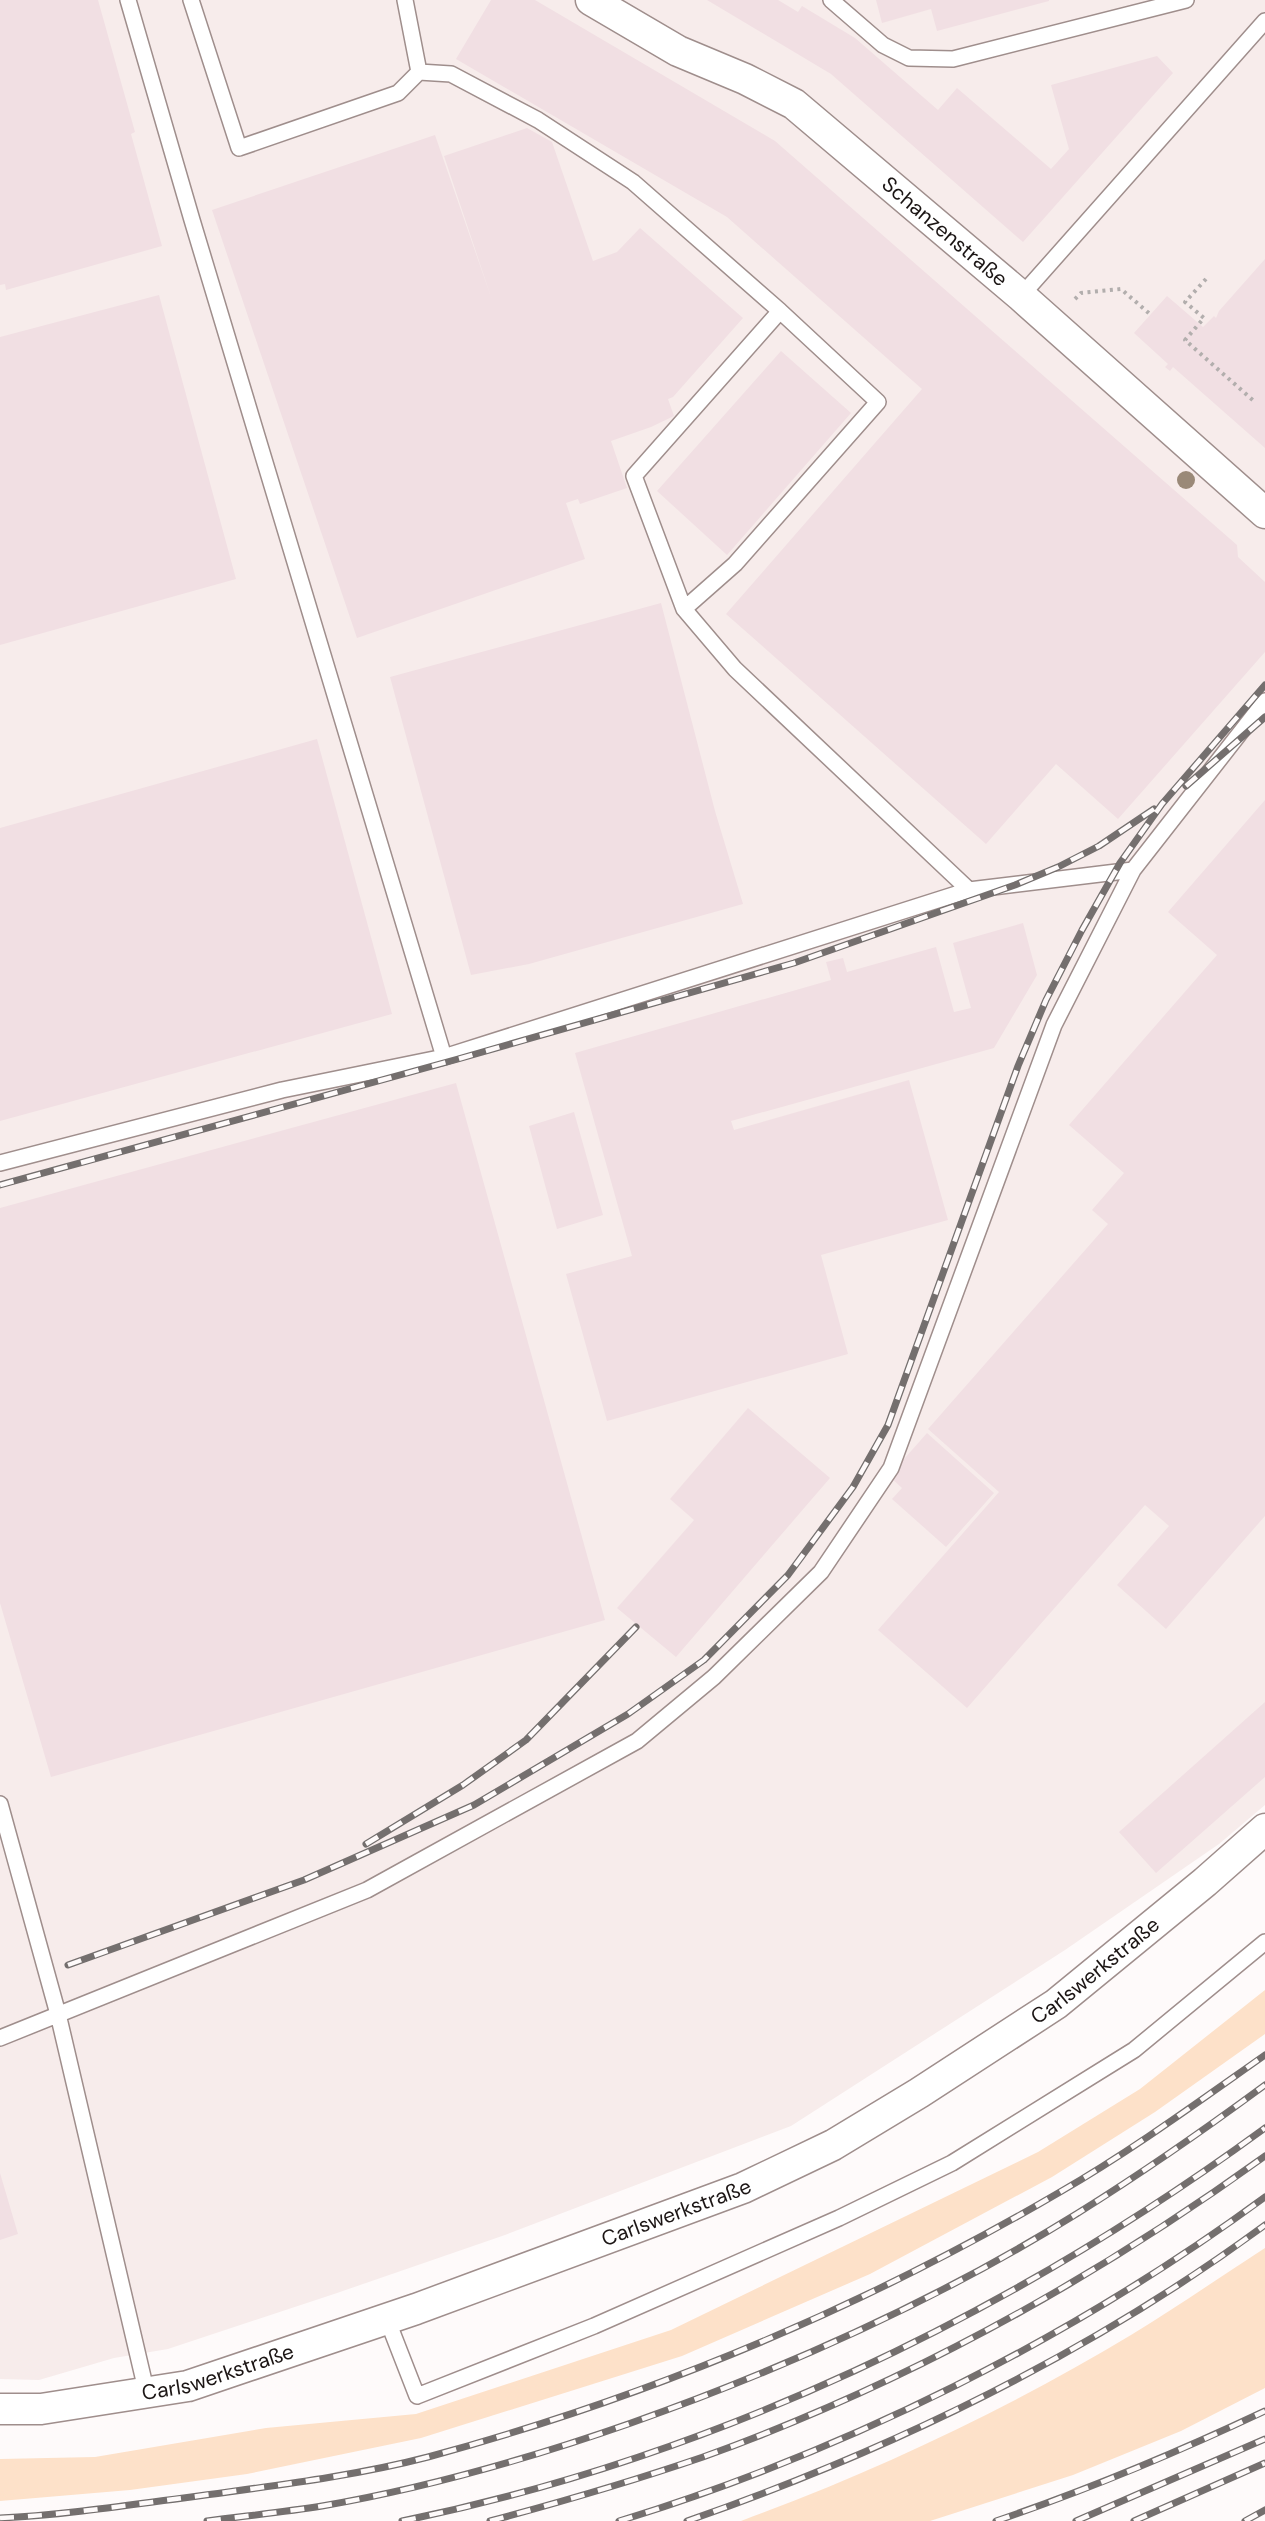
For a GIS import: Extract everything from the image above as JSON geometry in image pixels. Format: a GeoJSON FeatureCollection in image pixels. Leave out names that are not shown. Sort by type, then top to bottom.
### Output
{"type":"FeatureCollection","features":[{"type":"Feature","properties":{"kind":"street","name":"Schanzenstraße"},"geometry":{"type":"LineString","coordinates":[[591,0],[678,51],[745,79],[794,104],[1021,296],[1265,513]]}},
{"type":"Feature","properties":{"kind":"street","name":"Carlswerkstraße"},"geometry":{"type":"LineString","coordinates":[[0,2409],[41,2409],[188,2386],[387,2319],[743,2188],[833,2145],[919,2093],[1056,2004],[1265,1829]]}},
{"type":"Feature","properties":{"kind":"lane"},"geometry":{"type":"LineString","coordinates":[[129,0],[189,209],[444,1057]]}},
{"type":"Feature","properties":{"kind":"lane"},"geometry":{"type":"LineString","coordinates":[[191,0],[239,148],[398,93],[419,72],[451,74],[538,120],[633,182],[780,311],[878,402],[735,564],[684,609]]}},
{"type":"Feature","properties":{"kind":"lane"},"geometry":{"type":"LineString","coordinates":[[405,0],[419,72]]}},
{"type":"Feature","properties":{"kind":"lane"},"geometry":{"type":"LineString","coordinates":[[831,0],[883,45],[900,54],[909,58],[953,59],[1186,0]]}},
{"type":"Feature","properties":{"kind":"lane"},"geometry":{"type":"LineString","coordinates":[[1021,296],[1265,21]]}},
{"type":"Feature","properties":{"kind":"lane"},"geometry":{"type":"LineString","coordinates":[[780,311],[634,476],[684,609],[735,669],[969,890]]}},
{"type":"Feature","properties":{"kind":"lane"},"geometry":{"type":"LineString","coordinates":[[0,2038],[367,1890],[637,1741],[714,1677],[821,1572],[891,1468],[1054,1025],[1133,870],[1265,701]]}},
{"type":"Feature","properties":{"kind":"lane"},"geometry":{"type":"LineString","coordinates":[[0,1163],[282,1090],[444,1057],[969,890],[1133,870]]}},
{"type":"Feature","properties":{"kind":"lane"},"geometry":{"type":"LineString","coordinates":[[0,1804],[58,2014],[147,2394]]}},
{"type":"Feature","properties":{"kind":"lane"},"geometry":{"type":"LineString","coordinates":[[387,2319],[417,2396],[594,2326],[839,2218],[952,2163],[1134,2050],[1265,1942]]}},
{"type":"Feature","properties":{"kind":"path"},"geometry":{"type":"LineString","coordinates":[[1206,279],[1185,302],[1204,318],[1185,340],[1256,402]]}},
{"type":"Feature","properties":{"kind":"path"},"geometry":{"type":"LineString","coordinates":[[1053,324],[1081,293],[1121,289],[1151,315]]}},
{"type":"Feature","properties":{"kind":"shaded area"},"geometry":{"type":"Polygon","coordinates":[[[0,0],[1265,0],[1265,1805],[1219,1844],[1065,1950],[791,2126],[505,2235],[337,2293],[168,2349],[114,2358],[39,2380],[0,2379],[0,0]]]}},
{"type":"Feature","properties":{"kind":"shaded area"},"geometry":{"type":"Polygon","coordinates":[[[1265,1990],[1265,2034],[1155,2112],[1052,2177],[870,2274],[682,2356],[421,2438],[247,2474],[130,2490],[0,2501],[0,2459],[95,2457],[266,2428],[416,2414],[671,2330],[1038,2152],[1140,2089],[1265,1990]]]}},
{"type":"Feature","properties":{"kind":"shaded area"},"geometry":{"type":"Polygon","coordinates":[[[1265,2248],[1265,2388],[1181,2431],[1073,2475],[930,2521],[741,2521],[891,2460],[1037,2388],[1131,2335],[1265,2248]]]}},
{"type":"Feature","properties":{"kind":"building"},"geometry":{"type":"Polygon","coordinates":[[[0,0],[98,0],[135,132],[131,134],[162,246],[6,290],[5,284],[0,285],[0,0]]]}},
{"type":"Feature","properties":{"kind":"building"},"geometry":{"type":"Polygon","coordinates":[[[491,0],[535,0],[775,141],[1237,545],[1238,557],[1265,582],[1265,652],[1118,819],[1056,764],[986,844],[726,614],[922,389],[727,217],[456,59],[491,0]]]}},
{"type":"Feature","properties":{"kind":"building"},"geometry":{"type":"Polygon","coordinates":[[[707,0],[778,0],[798,12],[802,6],[855,38],[938,110],[957,88],[1051,169],[1069,149],[1051,85],[1157,56],[1173,73],[1023,242],[831,74],[707,0]]]}},
{"type":"Feature","properties":{"kind":"building"},"geometry":{"type":"Polygon","coordinates":[[[876,0],[1049,1],[937,31],[931,9],[882,23],[876,0]]]}},
{"type":"Feature","properties":{"kind":"building"},"geometry":{"type":"Polygon","coordinates":[[[527,128],[552,142],[593,261],[617,252],[640,228],[743,318],[673,397],[668,399],[674,416],[611,441],[627,488],[580,504],[578,499],[566,503],[585,559],[357,638],[212,210],[435,135],[492,300],[444,156],[527,128]]]}},
{"type":"Feature","properties":{"kind":"building"},"geometry":{"type":"Polygon","coordinates":[[[1265,259],[1265,448],[1173,367],[1170,371],[1165,367],[1168,364],[1134,333],[1167,296],[1203,327],[1214,316],[1216,318],[1219,311],[1265,259]]]}},
{"type":"Feature","properties":{"kind":"building"},"geometry":{"type":"Polygon","coordinates":[[[159,295],[236,579],[0,645],[0,337],[159,295]]]}},
{"type":"Feature","properties":{"kind":"building"},"geometry":{"type":"Polygon","coordinates":[[[781,351],[851,413],[727,555],[657,491],[781,351]]]}},
{"type":"Feature","properties":{"kind":"building"},"geometry":{"type":"Polygon","coordinates":[[[661,603],[715,811],[743,904],[529,964],[471,975],[390,677],[661,603]]]}},
{"type":"Feature","properties":{"kind":"building"},"geometry":{"type":"Polygon","coordinates":[[[317,739],[392,1014],[0,1121],[0,828],[317,739]]]}},
{"type":"Feature","properties":{"kind":"building"},"geometry":{"type":"Polygon","coordinates":[[[1265,800],[1265,1516],[1166,1629],[1117,1585],[1169,1526],[1145,1505],[967,1708],[878,1630],[999,1492],[928,1429],[1108,1224],[1092,1210],[1124,1173],[1069,1125],[1217,955],[1168,912],[1265,800]]]}},
{"type":"Feature","properties":{"kind":"building"},"geometry":{"type":"Polygon","coordinates":[[[1023,923],[1037,975],[994,1048],[731,1121],[734,1130],[909,1080],[948,1220],[821,1255],[848,1354],[607,1421],[566,1274],[632,1256],[575,1053],[831,980],[826,962],[843,958],[847,972],[936,947],[954,1012],[971,1008],[953,943],[1023,923]]]}},
{"type":"Feature","properties":{"kind":"building"},"geometry":{"type":"Polygon","coordinates":[[[456,1083],[605,1620],[51,1777],[0,1603],[0,1208],[456,1083]]]}},
{"type":"Feature","properties":{"kind":"building"},"geometry":{"type":"Polygon","coordinates":[[[574,1112],[603,1215],[557,1229],[529,1126],[574,1112]]]}},
{"type":"Feature","properties":{"kind":"building"},"geometry":{"type":"Polygon","coordinates":[[[748,1408],[830,1478],[676,1657],[617,1608],[694,1520],[670,1499],[748,1408]]]}},
{"type":"Feature","properties":{"kind":"building"},"geometry":{"type":"Polygon","coordinates":[[[927,1433],[994,1493],[946,1547],[892,1499],[902,1488],[889,1476],[927,1433]]]}},
{"type":"Feature","properties":{"kind":"building"},"geometry":{"type":"Polygon","coordinates":[[[1265,1702],[1265,1777],[1156,1873],[1119,1832],[1265,1702]]]}},
{"type":"Feature","properties":{"kind":"building"},"geometry":{"type":"Polygon","coordinates":[[[0,2173],[18,2234],[0,2240],[0,2173]]]}},
{"type":"Feature","properties":{"kind":"railway"},"geometry":{"type":"LineString","coordinates":[[68,1965],[304,1880],[474,1805],[628,1714],[704,1660],[788,1575],[853,1487],[888,1425],[1018,1066],[1046,1000],[1082,930],[1120,863],[1162,804],[1265,685]]}},
{"type":"Feature","properties":{"kind":"railway"},"geometry":{"type":"LineString","coordinates":[[1186,786],[1265,717]]}},
{"type":"Feature","properties":{"kind":"railway"},"geometry":{"type":"LineString","coordinates":[[0,1185],[458,1059],[794,963],[1015,885],[1058,867],[1099,846],[1154,809]]}},
{"type":"Feature","properties":{"kind":"railway"},"geometry":{"type":"LineString","coordinates":[[366,1844],[463,1785],[526,1740],[636,1627]]}},
{"type":"Feature","properties":{"kind":"railway"},"geometry":{"type":"LineString","coordinates":[[0,2518],[72,2512],[191,2497],[370,2470],[428,2457],[592,2407],[753,2346],[909,2274],[985,2234],[1113,2160],[1265,2055]]}},
{"type":"Feature","properties":{"kind":"railway"},"geometry":{"type":"LineString","coordinates":[[207,2521],[322,2506],[440,2481],[555,2448],[631,2423],[747,2379],[860,2330],[971,2275],[1025,2245],[1149,2167],[1265,2085]]}},
{"type":"Feature","properties":{"kind":"railway"},"geometry":{"type":"LineString","coordinates":[[402,2521],[518,2493],[632,2459],[744,2418],[854,2371],[961,2318],[1066,2260],[1167,2196],[1265,2128]]}},
{"type":"Feature","properties":{"kind":"railway"},"geometry":{"type":"LineString","coordinates":[[490,2521],[597,2491],[703,2457],[851,2397],[923,2363],[1064,2287],[1200,2202],[1265,2156]]}},
{"type":"Feature","properties":{"kind":"railway"},"geometry":{"type":"LineString","coordinates":[[619,2521],[704,2493],[789,2461],[955,2386],[1115,2297],[1191,2249],[1265,2197]]}},
{"type":"Feature","properties":{"kind":"railway"},"geometry":{"type":"LineString","coordinates":[[687,2521],[839,2463],[987,2394],[1130,2315],[1199,2272],[1265,2225]]}},
{"type":"Feature","properties":{"kind":"railway"},"geometry":{"type":"LineString","coordinates":[[996,2521],[1132,2470],[1265,2411]]}},
{"type":"Feature","properties":{"kind":"railway"},"geometry":{"type":"LineString","coordinates":[[1076,2521],[1265,2439]]}},
{"type":"Feature","properties":{"kind":"railway"},"geometry":{"type":"LineString","coordinates":[[1134,2521],[1265,2463]]}},
{"type":"Feature","properties":{"kind":"railway"},"geometry":{"type":"LineString","coordinates":[[1245,2521],[1265,2510]]}}]}
